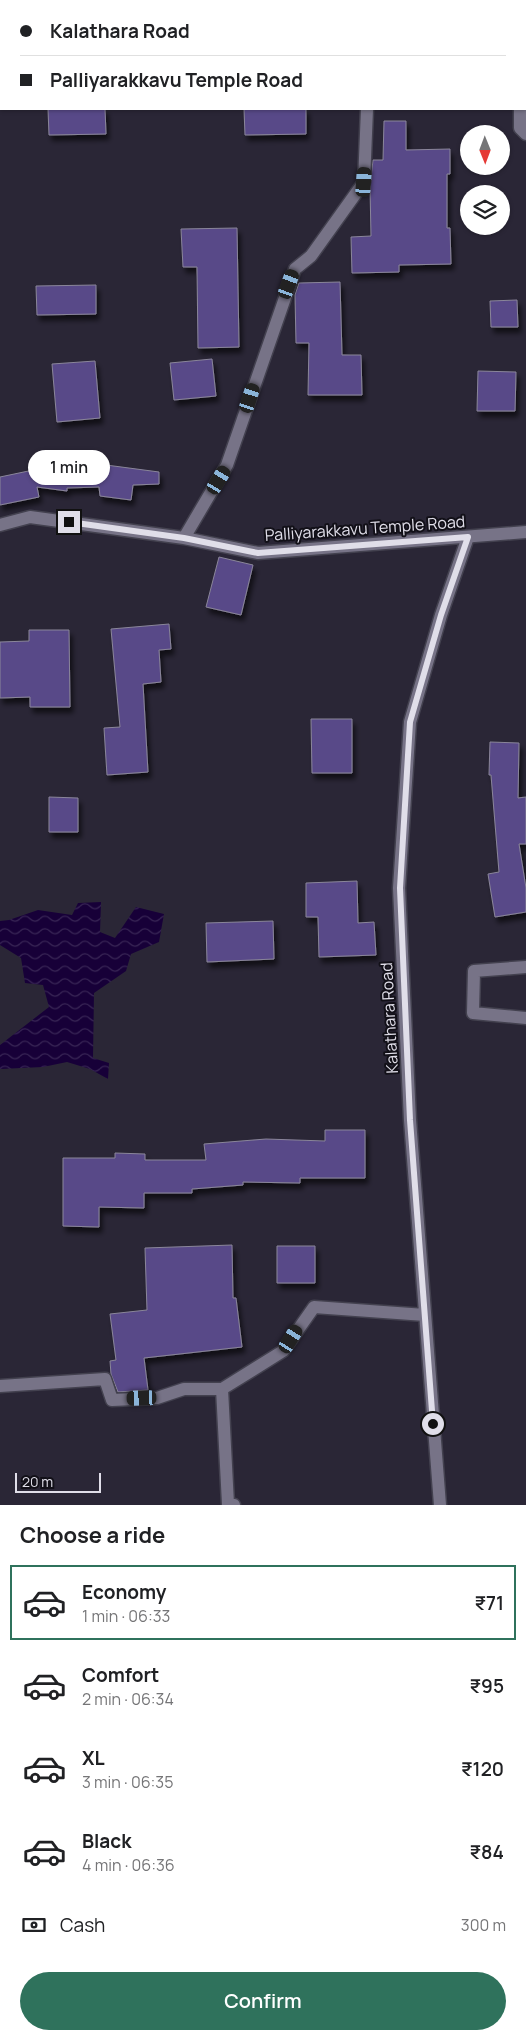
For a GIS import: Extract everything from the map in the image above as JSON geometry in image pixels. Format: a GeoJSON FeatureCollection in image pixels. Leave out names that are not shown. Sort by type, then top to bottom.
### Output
{"type":"FeatureCollection","features":[{"type":"Feature","properties":{"kind":"street"},"geometry":{"type":"LineString","coordinates":[[184,538],[227,465],[294,269],[311,256],[364,182],[367,110]]}},
{"type":"Feature","properties":{"kind":"street"},"geometry":{"type":"LineString","coordinates":[[520,110],[520,128],[526,134]]}},
{"type":"Feature","properties":{"kind":"street","name":"Palliyarakkavu Temple Road"},"geometry":{"type":"LineString","coordinates":[[0,525],[30,517],[184,538],[258,553],[526,532]]}},
{"type":"Feature","properties":{"kind":"street","name":"Kalathara Road"},"geometry":{"type":"LineString","coordinates":[[440,1505],[410,1120],[400,879],[410,722],[441,615],[468,537]]}},
{"type":"Feature","properties":{"kind":"street"},"geometry":{"type":"LineString","coordinates":[[526,967],[474,971],[473,1013],[526,1018]]}},
{"type":"Feature","properties":{"kind":"street"},"geometry":{"type":"LineString","coordinates":[[0,1386],[104,1379],[112,1400],[157,1398],[184,1389],[222,1389],[283,1351],[314,1307],[425,1315]]}},
{"type":"Feature","properties":{"kind":"street"},"geometry":{"type":"LineString","coordinates":[[222,1389],[228,1504],[234,1505]]}},
{"type":"Feature","properties":{"kind":"water"},"geometry":{"type":"Polygon","coordinates":[[[101,902],[100,932],[115,938],[136,907],[164,914],[159,942],[131,954],[126,971],[94,993],[93,1058],[109,1063],[108,1079],[90,1069],[67,1062],[43,1067],[0,1069],[0,1045],[49,1007],[43,985],[25,983],[21,958],[0,945],[0,921],[9,920],[38,910],[72,915],[78,903],[101,902]]]}},
{"type":"Feature","properties":{"kind":"building"},"geometry":{"type":"Polygon","coordinates":[[[48,110],[105,110],[106,134],[49,135],[48,110]]]}},
{"type":"Feature","properties":{"kind":"building"},"geometry":{"type":"Polygon","coordinates":[[[244,110],[306,110],[306,134],[245,135],[244,110]]]}},
{"type":"Feature","properties":{"kind":"building"},"geometry":{"type":"Polygon","coordinates":[[[384,121],[406,121],[406,150],[450,149],[450,174],[447,174],[447,228],[450,228],[451,264],[399,265],[399,272],[352,273],[351,237],[371,236],[370,187],[373,160],[383,160],[384,121]]]}},
{"type":"Feature","properties":{"kind":"building"},"geometry":{"type":"Polygon","coordinates":[[[237,228],[239,347],[198,348],[197,267],[183,267],[181,229],[237,228]]]}},
{"type":"Feature","properties":{"kind":"building"},"geometry":{"type":"Polygon","coordinates":[[[340,282],[342,355],[361,355],[362,395],[308,395],[309,343],[296,343],[295,295],[299,283],[340,282]]]}},
{"type":"Feature","properties":{"kind":"building"},"geometry":{"type":"Polygon","coordinates":[[[96,285],[96,314],[37,315],[36,286],[96,285]]]}},
{"type":"Feature","properties":{"kind":"building"},"geometry":{"type":"Polygon","coordinates":[[[517,300],[518,327],[491,327],[490,301],[517,300]]]}},
{"type":"Feature","properties":{"kind":"building"},"geometry":{"type":"Polygon","coordinates":[[[212,359],[216,396],[174,400],[170,363],[212,359]]]}},
{"type":"Feature","properties":{"kind":"building"},"geometry":{"type":"Polygon","coordinates":[[[95,361],[100,418],[57,422],[52,364],[95,361]]]}},
{"type":"Feature","properties":{"kind":"building"},"geometry":{"type":"Polygon","coordinates":[[[478,371],[516,372],[515,411],[477,411],[478,371]]]}},
{"type":"Feature","properties":{"kind":"building"},"geometry":{"type":"Polygon","coordinates":[[[76,461],[159,472],[159,484],[133,485],[131,500],[100,496],[99,487],[67,488],[67,491],[37,487],[39,497],[0,505],[0,477],[76,461]]]}},
{"type":"Feature","properties":{"kind":"building"},"geometry":{"type":"Polygon","coordinates":[[[219,557],[253,565],[241,615],[206,607],[219,557]]]}},
{"type":"Feature","properties":{"kind":"building"},"geometry":{"type":"Polygon","coordinates":[[[169,624],[171,649],[159,650],[161,682],[143,684],[148,772],[107,775],[104,728],[120,727],[111,629],[169,624]]]}},
{"type":"Feature","properties":{"kind":"building"},"geometry":{"type":"Polygon","coordinates":[[[29,630],[69,630],[70,707],[30,707],[30,697],[0,698],[0,642],[29,641],[29,630]]]}},
{"type":"Feature","properties":{"kind":"building"},"geometry":{"type":"Polygon","coordinates":[[[311,719],[352,719],[352,773],[312,773],[311,719]]]}},
{"type":"Feature","properties":{"kind":"building"},"geometry":{"type":"Polygon","coordinates":[[[490,742],[519,743],[518,798],[526,797],[526,844],[519,844],[526,888],[526,912],[495,917],[488,874],[499,872],[491,775],[489,775],[490,742]]]}},
{"type":"Feature","properties":{"kind":"building"},"geometry":{"type":"Polygon","coordinates":[[[49,797],[78,798],[78,832],[49,832],[49,797]]]}},
{"type":"Feature","properties":{"kind":"building"},"geometry":{"type":"Polygon","coordinates":[[[357,881],[358,923],[374,922],[376,955],[319,957],[318,917],[306,917],[306,883],[357,881]]]}},
{"type":"Feature","properties":{"kind":"building"},"geometry":{"type":"Polygon","coordinates":[[[273,921],[274,959],[207,962],[206,923],[273,921]]]}},
{"type":"Feature","properties":{"kind":"building"},"geometry":{"type":"Polygon","coordinates":[[[325,1130],[365,1130],[365,1178],[300,1178],[300,1183],[243,1182],[243,1185],[192,1189],[192,1193],[144,1193],[144,1208],[99,1207],[99,1227],[63,1226],[63,1158],[115,1158],[115,1153],[145,1154],[145,1160],[206,1160],[204,1144],[266,1139],[325,1141],[325,1130]]]}},
{"type":"Feature","properties":{"kind":"building"},"geometry":{"type":"Polygon","coordinates":[[[232,1245],[233,1298],[236,1298],[242,1347],[144,1358],[148,1390],[118,1392],[111,1374],[110,1361],[116,1360],[110,1314],[147,1310],[145,1248],[232,1245]]]}},
{"type":"Feature","properties":{"kind":"building"},"geometry":{"type":"Polygon","coordinates":[[[277,1246],[315,1246],[315,1283],[277,1283],[277,1246]]]}},
{"type":"Feature","properties":{"kind":"route"},"geometry":{"type":"LineString","coordinates":[[69,522],[184,538],[258,553],[468,537],[441,615],[410,722],[400,888],[410,1120],[433,1424]]}}]}
